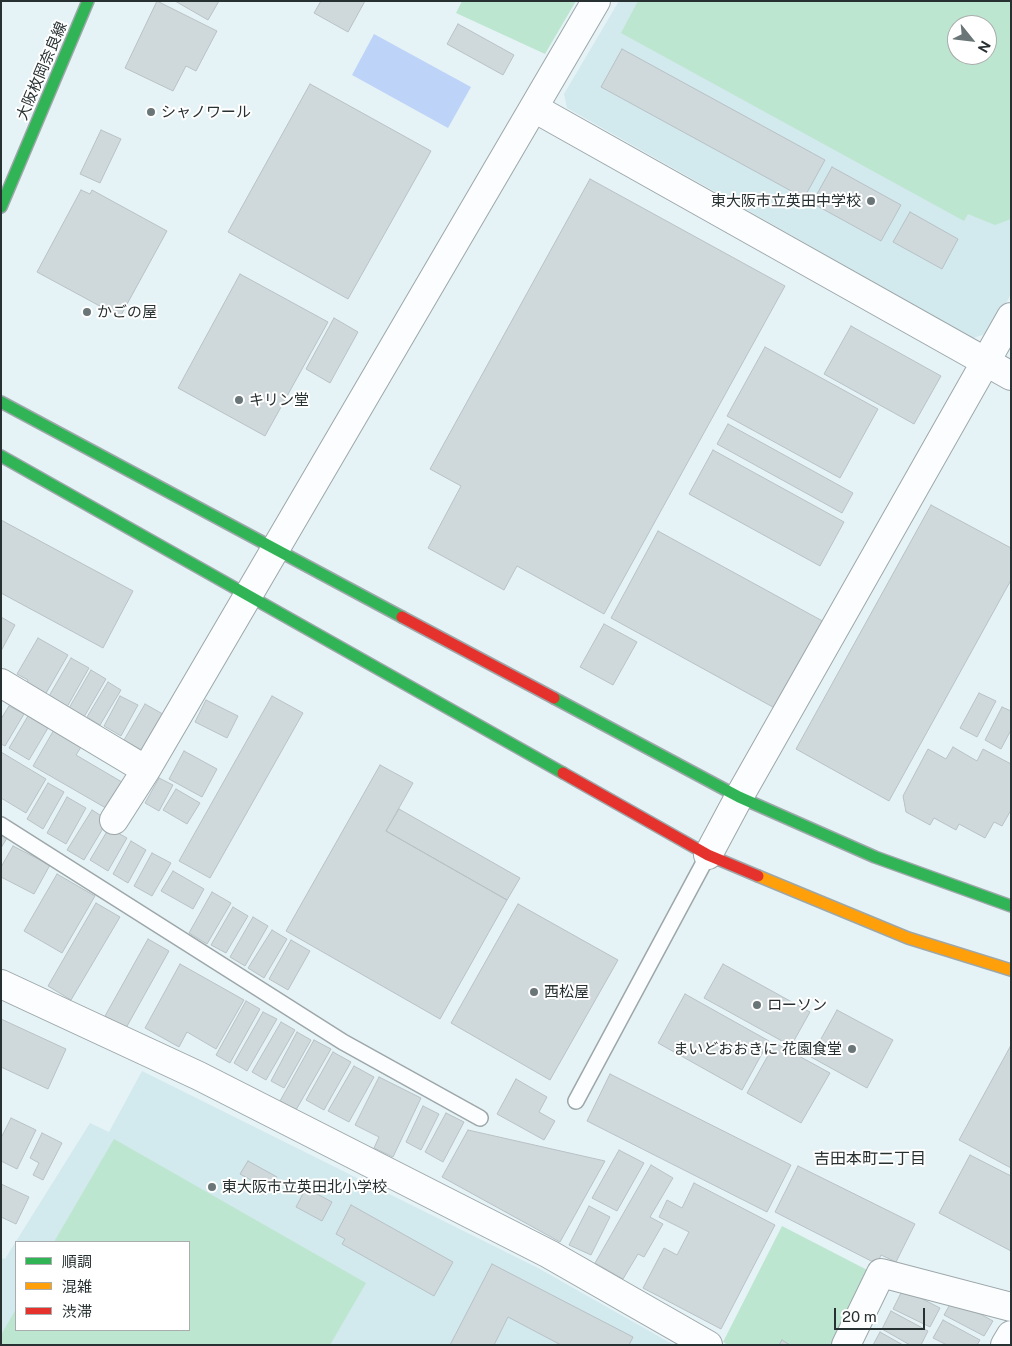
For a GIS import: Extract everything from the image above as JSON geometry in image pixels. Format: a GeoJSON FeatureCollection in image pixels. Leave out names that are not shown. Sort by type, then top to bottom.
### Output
{"type":"FeatureCollection","features":[{"type":"Feature","properties":{"kind":"street","name":"大阪枚岡奈良線"},"geometry":{"type":"LineString","coordinates":[[1,207],[88,1]]}},
{"type":"Feature","properties":{"kind":"street"},"geometry":{"type":"LineString","coordinates":[[114,820],[146,770],[596,1]]}},
{"type":"Feature","properties":{"kind":"street"},"geometry":{"type":"LineString","coordinates":[[534,108],[1011,376]]}},
{"type":"Feature","properties":{"kind":"street"},"geometry":{"type":"LineString","coordinates":[[708,855],[738,797],[1011,317]]}},
{"type":"Feature","properties":{"kind":"street"},"geometry":{"type":"LineString","coordinates":[[1,402],[738,797],[876,857],[1011,906]]}},
{"type":"Feature","properties":{"kind":"street"},"geometry":{"type":"LineString","coordinates":[[1,456],[708,855],[908,938],[1011,970]]}},
{"type":"Feature","properties":{"kind":"street"},"geometry":{"type":"LineString","coordinates":[[1,683],[146,770]]}},
{"type":"Feature","properties":{"kind":"street"},"geometry":{"type":"LineString","coordinates":[[1,984],[199,1076],[541,1249],[708,1345]]}},
{"type":"Feature","properties":{"kind":"street"},"geometry":{"type":"LineString","coordinates":[[846,1345],[881,1274],[1011,1306]]}},
{"type":"Feature","properties":{"kind":"street"},"geometry":{"type":"LineString","coordinates":[[1005,1345],[1011,1335]]}},
{"type":"Feature","properties":{"kind":"lane"},"geometry":{"type":"LineString","coordinates":[[1,825],[343,1042],[480,1118]]}},
{"type":"Feature","properties":{"kind":"lane"},"geometry":{"type":"LineString","coordinates":[[576,1101],[708,855]]}},
{"type":"Feature","properties":{"kind":"shaded area","name":"東大阪市立英田中学校"},"geometry":{"type":"Polygon","coordinates":[[[619,1],[1011,1],[1011,294],[989,333],[973,338],[567,108],[564,94],[619,1]]]}},
{"type":"Feature","properties":{"kind":"shaded area","name":"東大阪市立英田北小学校"},"geometry":{"type":"Polygon","coordinates":[[[142,1071],[538,1268],[674,1345],[1,1345],[1,1258],[5,1259],[15,1243],[15,1331],[190,1331],[190,1241],[16,1241],[90,1123],[109,1132],[142,1071]]]}},
{"type":"Feature","properties":{"kind":"green space"},"geometry":{"type":"Polygon","coordinates":[[[462,1],[576,1],[545,54],[456,13],[462,1]]]}},
{"type":"Feature","properties":{"kind":"green space"},"geometry":{"type":"Polygon","coordinates":[[[638,1],[1011,1],[1011,219],[995,225],[968,214],[964,221],[621,33],[638,1]]]}},
{"type":"Feature","properties":{"kind":"green space"},"geometry":{"type":"Polygon","coordinates":[[[114,1139],[366,1283],[330,1345],[1,1345],[1,1335],[15,1311],[15,1331],[190,1331],[190,1241],[55,1241],[114,1139]]]}},
{"type":"Feature","properties":{"kind":"green space"},"geometry":{"type":"Polygon","coordinates":[[[782,1226],[875,1274],[840,1345],[728,1345],[723,1342],[782,1226]]]}},
{"type":"Feature","properties":{"kind":"water"},"geometry":{"type":"Polygon","coordinates":[[[374,34],[471,87],[448,128],[352,75],[374,34]]]}},
{"type":"Feature","properties":{"kind":"building"},"geometry":{"type":"Polygon","coordinates":[[[157,1],[217,31],[196,71],[186,66],[173,91],[125,68],[157,1]]]}},
{"type":"Feature","properties":{"kind":"building"},"geometry":{"type":"Polygon","coordinates":[[[175,1],[219,1],[208,20],[175,1]]]}},
{"type":"Feature","properties":{"kind":"building"},"geometry":{"type":"Polygon","coordinates":[[[321,1],[365,1],[348,32],[314,13],[321,1]]]}},
{"type":"Feature","properties":{"kind":"building"},"geometry":{"type":"Polygon","coordinates":[[[458,24],[514,55],[503,75],[447,44],[458,24]]]}},
{"type":"Feature","properties":{"kind":"building"},"geometry":{"type":"Polygon","coordinates":[[[622,49],[825,160],[804,198],[601,87],[622,49]]]}},
{"type":"Feature","properties":{"kind":"building"},"geometry":{"type":"Polygon","coordinates":[[[310,84],[431,151],[348,299],[228,232],[310,84]]]}},
{"type":"Feature","properties":{"kind":"building"},"geometry":{"type":"Polygon","coordinates":[[[101,130],[121,139],[100,183],[80,174],[101,130]]]}},
{"type":"Feature","properties":{"kind":"building"},"geometry":{"type":"Polygon","coordinates":[[[832,167],[901,205],[881,241],[812,203],[832,167]]]}},
{"type":"Feature","properties":{"kind":"building"},"geometry":{"type":"Polygon","coordinates":[[[590,179],[785,286],[604,614],[517,566],[504,590],[428,548],[461,486],[430,469],[590,179]]]}},
{"type":"Feature","properties":{"kind":"building"},"geometry":{"type":"Polygon","coordinates":[[[81,190],[90,194],[92,190],[167,231],[120,317],[37,272],[81,190]]]}},
{"type":"Feature","properties":{"kind":"building"},"geometry":{"type":"Polygon","coordinates":[[[910,212],[958,239],[942,269],[893,242],[910,212]]]}},
{"type":"Feature","properties":{"kind":"building"},"geometry":{"type":"Polygon","coordinates":[[[240,274],[328,322],[265,436],[178,388],[240,274]]]}},
{"type":"Feature","properties":{"kind":"building"},"geometry":{"type":"Polygon","coordinates":[[[334,318],[358,332],[330,383],[306,369],[334,318]]]}},
{"type":"Feature","properties":{"kind":"building"},"geometry":{"type":"Polygon","coordinates":[[[851,326],[941,376],[914,424],[824,374],[851,326]]]}},
{"type":"Feature","properties":{"kind":"building"},"geometry":{"type":"Polygon","coordinates":[[[765,347],[878,409],[840,478],[727,416],[765,347]]]}},
{"type":"Feature","properties":{"kind":"building"},"geometry":{"type":"Polygon","coordinates":[[[728,424],[853,493],[842,513],[717,444],[728,424]]]}},
{"type":"Feature","properties":{"kind":"building"},"geometry":{"type":"Polygon","coordinates":[[[713,450],[844,522],[820,566],[689,494],[713,450]]]}},
{"type":"Feature","properties":{"kind":"building"},"geometry":{"type":"Polygon","coordinates":[[[931,505],[1011,548],[1011,580],[889,801],[796,749],[931,505]]]}},
{"type":"Feature","properties":{"kind":"building"},"geometry":{"type":"Polygon","coordinates":[[[1,520],[133,591],[103,648],[1,593],[1,520]]]}},
{"type":"Feature","properties":{"kind":"building"},"geometry":{"type":"Polygon","coordinates":[[[658,531],[828,624],[780,711],[611,618],[658,531]]]}},
{"type":"Feature","properties":{"kind":"building"},"geometry":{"type":"Polygon","coordinates":[[[1,617],[15,625],[1,651],[1,617]]]}},
{"type":"Feature","properties":{"kind":"building"},"geometry":{"type":"Polygon","coordinates":[[[604,624],[637,642],[613,685],[580,667],[604,624]]]}},
{"type":"Feature","properties":{"kind":"building"},"geometry":{"type":"Polygon","coordinates":[[[38,638],[68,655],[45,695],[26,684],[28,680],[17,674],[38,638]]]}},
{"type":"Feature","properties":{"kind":"building"},"geometry":{"type":"Polygon","coordinates":[[[71,658],[89,668],[67,707],[49,696],[71,658]]]}},
{"type":"Feature","properties":{"kind":"building"},"geometry":{"type":"Polygon","coordinates":[[[91,670],[106,679],[84,717],[69,708],[91,670]]]}},
{"type":"Feature","properties":{"kind":"building"},"geometry":{"type":"Polygon","coordinates":[[[108,682],[121,690],[100,725],[87,717],[108,682]]]}},
{"type":"Feature","properties":{"kind":"building"},"geometry":{"type":"Polygon","coordinates":[[[979,693],[996,701],[977,737],[960,728],[979,693]]]}},
{"type":"Feature","properties":{"kind":"building"},"geometry":{"type":"Polygon","coordinates":[[[120,696],[138,705],[121,736],[104,726],[120,696]]]}},
{"type":"Feature","properties":{"kind":"building"},"geometry":{"type":"Polygon","coordinates":[[[272,696],[303,713],[210,878],[179,861],[272,696]]]}},
{"type":"Feature","properties":{"kind":"building"},"geometry":{"type":"Polygon","coordinates":[[[206,700],[238,716],[227,738],[195,722],[206,700]]]}},
{"type":"Feature","properties":{"kind":"building"},"geometry":{"type":"Polygon","coordinates":[[[145,704],[168,717],[147,753],[124,740],[145,704]]]}},
{"type":"Feature","properties":{"kind":"building"},"geometry":{"type":"Polygon","coordinates":[[[9,706],[24,714],[5,746],[1,744],[1,719],[9,706]]]}},
{"type":"Feature","properties":{"kind":"building"},"geometry":{"type":"Polygon","coordinates":[[[1002,707],[1011,711],[1011,730],[1001,749],[985,740],[1002,707]]]}},
{"type":"Feature","properties":{"kind":"building"},"geometry":{"type":"Polygon","coordinates":[[[28,716],[48,728],[29,760],[9,748],[28,716]]]}},
{"type":"Feature","properties":{"kind":"building"},"geometry":{"type":"Polygon","coordinates":[[[55,728],[83,744],[76,755],[127,785],[111,811],[33,766],[55,728]]]}},
{"type":"Feature","properties":{"kind":"building"},"geometry":{"type":"Polygon","coordinates":[[[953,747],[977,761],[983,749],[1011,764],[1011,810],[1002,826],[994,822],[985,838],[959,824],[956,830],[934,818],[930,825],[906,812],[903,796],[928,749],[946,759],[953,747]]]}},
{"type":"Feature","properties":{"kind":"building"},"geometry":{"type":"Polygon","coordinates":[[[184,751],[217,769],[202,797],[169,779],[184,751]]]}},
{"type":"Feature","properties":{"kind":"building"},"geometry":{"type":"Polygon","coordinates":[[[1,752],[46,779],[26,813],[1,798],[1,752]]]}},
{"type":"Feature","properties":{"kind":"building"},"geometry":{"type":"Polygon","coordinates":[[[380,765],[413,783],[386,831],[507,900],[440,1019],[286,931],[380,765]]]}},
{"type":"Feature","properties":{"kind":"building"},"geometry":{"type":"Polygon","coordinates":[[[159,778],[173,785],[159,811],[145,803],[159,778]]]}},
{"type":"Feature","properties":{"kind":"building"},"geometry":{"type":"Polygon","coordinates":[[[48,783],[64,792],[43,829],[27,819],[48,783]]]}},
{"type":"Feature","properties":{"kind":"building"},"geometry":{"type":"Polygon","coordinates":[[[176,789],[200,803],[187,824],[163,810],[176,789]]]}},
{"type":"Feature","properties":{"kind":"building"},"geometry":{"type":"Polygon","coordinates":[[[67,797],[86,808],[66,844],[47,833],[67,797]]]}},
{"type":"Feature","properties":{"kind":"building"},"geometry":{"type":"Polygon","coordinates":[[[399,809],[520,878],[507,900],[386,831],[399,809]]]}},
{"type":"Feature","properties":{"kind":"building"},"geometry":{"type":"Polygon","coordinates":[[[92,810],[108,820],[84,860],[67,850],[92,810]]]}},
{"type":"Feature","properties":{"kind":"building"},"geometry":{"type":"Polygon","coordinates":[[[109,828],[127,838],[108,871],[90,860],[109,828]]]}},
{"type":"Feature","properties":{"kind":"building"},"geometry":{"type":"Polygon","coordinates":[[[1,835],[7,838],[1,848],[1,835]]]}},
{"type":"Feature","properties":{"kind":"building"},"geometry":{"type":"Polygon","coordinates":[[[131,841],[146,850],[128,883],[113,874],[131,841]]]}},
{"type":"Feature","properties":{"kind":"building"},"geometry":{"type":"Polygon","coordinates":[[[13,846],[50,865],[34,894],[1,877],[1,867],[13,846]]]}},
{"type":"Feature","properties":{"kind":"building"},"geometry":{"type":"Polygon","coordinates":[[[152,853],[171,863],[152,896],[134,886],[152,853]]]}},
{"type":"Feature","properties":{"kind":"building"},"geometry":{"type":"Polygon","coordinates":[[[173,871],[204,889],[193,909],[161,891],[173,871]]]}},
{"type":"Feature","properties":{"kind":"building"},"geometry":{"type":"Polygon","coordinates":[[[57,874],[95,896],[62,953],[24,931],[57,874]]]}},
{"type":"Feature","properties":{"kind":"building"},"geometry":{"type":"Polygon","coordinates":[[[212,892],[231,903],[207,944],[189,933],[212,892]]]}},
{"type":"Feature","properties":{"kind":"building"},"geometry":{"type":"Polygon","coordinates":[[[96,903],[120,917],[71,1000],[48,986],[96,903]]]}},
{"type":"Feature","properties":{"kind":"building","name":"西松屋"},"geometry":{"type":"Polygon","coordinates":[[[518,904],[618,960],[550,1080],[451,1023],[518,904]]]}},
{"type":"Feature","properties":{"kind":"building"},"geometry":{"type":"Polygon","coordinates":[[[233,907],[248,916],[226,953],[211,945],[233,907]]]}},
{"type":"Feature","properties":{"kind":"building"},"geometry":{"type":"Polygon","coordinates":[[[253,917],[268,926],[245,966],[230,957],[253,917]]]}},
{"type":"Feature","properties":{"kind":"building"},"geometry":{"type":"Polygon","coordinates":[[[272,930],[287,939],[264,978],[248,968],[272,930]]]}},
{"type":"Feature","properties":{"kind":"building"},"geometry":{"type":"Polygon","coordinates":[[[148,939],[169,951],[126,1028],[105,1016],[148,939]]]}},
{"type":"Feature","properties":{"kind":"building"},"geometry":{"type":"Polygon","coordinates":[[[291,940],[310,951],[288,990],[269,979],[291,940]]]}},
{"type":"Feature","properties":{"kind":"building"},"geometry":{"type":"Polygon","coordinates":[[[180,964],[244,1000],[216,1049],[187,1032],[179,1047],[145,1028],[180,964]]]}},
{"type":"Feature","properties":{"kind":"building","name":"ローソン"},"geometry":{"type":"Polygon","coordinates":[[[723,964],[810,1012],[791,1046],[704,998],[723,964]]]}},
{"type":"Feature","properties":{"kind":"building"},"geometry":{"type":"Polygon","coordinates":[[[685,994],[769,1041],[742,1090],[658,1043],[685,994]]]}},
{"type":"Feature","properties":{"kind":"building"},"geometry":{"type":"Polygon","coordinates":[[[246,1001],[260,1009],[230,1063],[216,1055],[246,1001]]]}},
{"type":"Feature","properties":{"kind":"building","name":"まいどおおきに 花園食堂"},"geometry":{"type":"Polygon","coordinates":[[[837,1010],[893,1040],[867,1088],[811,1057],[837,1010]]]}},
{"type":"Feature","properties":{"kind":"building"},"geometry":{"type":"Polygon","coordinates":[[[263,1012],[277,1019],[247,1071],[234,1063],[263,1012]]]}},
{"type":"Feature","properties":{"kind":"building"},"geometry":{"type":"Polygon","coordinates":[[[1,1019],[66,1049],[48,1089],[1,1067],[1,1019]]]}},
{"type":"Feature","properties":{"kind":"building"},"geometry":{"type":"Polygon","coordinates":[[[281,1022],[295,1030],[266,1080],[252,1072],[281,1022]]]}},
{"type":"Feature","properties":{"kind":"building"},"geometry":{"type":"Polygon","coordinates":[[[297,1032],[311,1040],[284,1088],[271,1081],[297,1032]]]}},
{"type":"Feature","properties":{"kind":"building"},"geometry":{"type":"Polygon","coordinates":[[[314,1040],[331,1049],[296,1110],[280,1101],[314,1040]]]}},
{"type":"Feature","properties":{"kind":"building"},"geometry":{"type":"Polygon","coordinates":[[[775,1043],[830,1073],[801,1123],[747,1093],[775,1043]]]}},
{"type":"Feature","properties":{"kind":"building"},"geometry":{"type":"Polygon","coordinates":[[[1011,1048],[1011,1168],[959,1140],[1011,1048]]]}},
{"type":"Feature","properties":{"kind":"building"},"geometry":{"type":"Polygon","coordinates":[[[333,1052],[351,1062],[324,1110],[306,1100],[333,1052]]]}},
{"type":"Feature","properties":{"kind":"building"},"geometry":{"type":"Polygon","coordinates":[[[354,1066],[374,1077],[349,1122],[328,1111],[354,1066]]]}},
{"type":"Feature","properties":{"kind":"building"},"geometry":{"type":"Polygon","coordinates":[[[610,1074],[791,1165],[767,1212],[587,1121],[610,1074]]]}},
{"type":"Feature","properties":{"kind":"building"},"geometry":{"type":"Polygon","coordinates":[[[379,1077],[421,1098],[393,1157],[374,1148],[379,1137],[355,1125],[379,1077]]]}},
{"type":"Feature","properties":{"kind":"building"},"geometry":{"type":"Polygon","coordinates":[[[516,1079],[547,1097],[539,1112],[555,1121],[544,1140],[497,1114],[516,1079]]]}},
{"type":"Feature","properties":{"kind":"building"},"geometry":{"type":"Polygon","coordinates":[[[423,1106],[439,1114],[421,1150],[406,1142],[423,1106]]]}},
{"type":"Feature","properties":{"kind":"building"},"geometry":{"type":"Polygon","coordinates":[[[446,1113],[464,1122],[443,1162],[425,1152],[446,1113]]]}},
{"type":"Feature","properties":{"kind":"building"},"geometry":{"type":"Polygon","coordinates":[[[11,1118],[36,1130],[17,1169],[1,1161],[1,1138],[11,1118]]]}},
{"type":"Feature","properties":{"kind":"building"},"geometry":{"type":"Polygon","coordinates":[[[468,1130],[605,1161],[560,1242],[442,1177],[468,1130]]]}},
{"type":"Feature","properties":{"kind":"building"},"geometry":{"type":"Polygon","coordinates":[[[42,1133],[62,1143],[43,1180],[33,1175],[39,1163],[30,1158],[42,1133]]]}},
{"type":"Feature","properties":{"kind":"building"},"geometry":{"type":"Polygon","coordinates":[[[619,1150],[644,1163],[617,1211],[592,1198],[619,1150]]]}},
{"type":"Feature","properties":{"kind":"building"},"geometry":{"type":"Polygon","coordinates":[[[970,1155],[1011,1176],[1011,1251],[939,1213],[970,1155]]]}},
{"type":"Feature","properties":{"kind":"building"},"geometry":{"type":"Polygon","coordinates":[[[248,1161],[277,1177],[269,1190],[240,1174],[248,1161]]]}},
{"type":"Feature","properties":{"kind":"building"},"geometry":{"type":"Polygon","coordinates":[[[651,1165],[673,1178],[650,1217],[663,1224],[644,1257],[638,1254],[623,1279],[595,1263],[651,1165]]]}},
{"type":"Feature","properties":{"kind":"building"},"geometry":{"type":"Polygon","coordinates":[[[798,1166],[915,1224],[896,1262],[881,1255],[877,1264],[775,1212],[798,1166]]]}},
{"type":"Feature","properties":{"kind":"building"},"geometry":{"type":"Polygon","coordinates":[[[694,1183],[775,1225],[721,1329],[643,1288],[664,1248],[677,1255],[689,1232],[659,1217],[667,1200],[682,1208],[694,1183]]]}},
{"type":"Feature","properties":{"kind":"building"},"geometry":{"type":"Polygon","coordinates":[[[1,1184],[29,1197],[16,1224],[1,1217],[1,1184]]]}},
{"type":"Feature","properties":{"kind":"building"},"geometry":{"type":"Polygon","coordinates":[[[306,1188],[332,1202],[322,1221],[296,1207],[306,1188]]]}},
{"type":"Feature","properties":{"kind":"building"},"geometry":{"type":"Polygon","coordinates":[[[351,1205],[453,1262],[434,1296],[342,1244],[345,1239],[336,1234],[351,1205]]]}},
{"type":"Feature","properties":{"kind":"building"},"geometry":{"type":"Polygon","coordinates":[[[589,1206],[610,1217],[591,1255],[569,1245],[589,1206]]]}},
{"type":"Feature","properties":{"kind":"building"},"geometry":{"type":"Polygon","coordinates":[[[492,1264],[633,1337],[629,1345],[561,1345],[508,1317],[494,1345],[450,1345],[492,1264]]]}},
{"type":"Feature","properties":{"kind":"building"},"geometry":{"type":"Polygon","coordinates":[[[903,1289],[940,1308],[930,1327],[893,1309],[903,1289]]]}},
{"type":"Feature","properties":{"kind":"building"},"geometry":{"type":"Polygon","coordinates":[[[953,1299],[993,1321],[984,1336],[944,1315],[953,1299]]]}},
{"type":"Feature","properties":{"kind":"building"},"geometry":{"type":"Polygon","coordinates":[[[891,1311],[928,1331],[921,1345],[910,1345],[882,1329],[891,1311]]]}},
{"type":"Feature","properties":{"kind":"building"},"geometry":{"type":"Polygon","coordinates":[[[943,1320],[980,1340],[977,1345],[947,1345],[933,1338],[943,1320]]]}},
{"type":"Feature","properties":{"kind":"building"},"geometry":{"type":"Polygon","coordinates":[[[880,1332],[903,1345],[873,1345],[880,1332]]]}},
{"type":"Feature","properties":{"kind":"building"},"geometry":{"type":"Polygon","coordinates":[[[782,1340],[790,1345],[779,1345],[782,1340]]]}},
{"type":"Feature","properties":{"kind":"traffic: fast"},"geometry":{"type":"LineString","coordinates":[[1,207],[88,1]]}},
{"type":"Feature","properties":{"kind":"traffic: fast"},"geometry":{"type":"LineString","coordinates":[[1,402],[402,617]]}},
{"type":"Feature","properties":{"kind":"traffic: fast"},"geometry":{"type":"LineString","coordinates":[[1,456],[563,773]]}},
{"type":"Feature","properties":{"kind":"traffic: fast"},"geometry":{"type":"LineString","coordinates":[[554,698],[739,797],[875,857],[1011,906]]}},
{"type":"Feature","properties":{"kind":"traffic: slow"},"geometry":{"type":"LineString","coordinates":[[758,876],[908,938],[1011,970]]}},
{"type":"Feature","properties":{"kind":"traffic: jam"},"geometry":{"type":"LineString","coordinates":[[402,617],[554,698]]}},
{"type":"Feature","properties":{"kind":"traffic: jam"},"geometry":{"type":"LineString","coordinates":[[563,773],[708,855],[758,876]]}},
{"type":"Feature","properties":{"kind":"place","name":"シャノワール"},"geometry":{"type":"Point","coordinates":[151,112]}},
{"type":"Feature","properties":{"kind":"place","name":"東大阪市立英田中学校"},"geometry":{"type":"Point","coordinates":[871,201]}},
{"type":"Feature","properties":{"kind":"place","name":"かごの屋"},"geometry":{"type":"Point","coordinates":[87,312]}},
{"type":"Feature","properties":{"kind":"place","name":"キリン堂"},"geometry":{"type":"Point","coordinates":[239,400]}},
{"type":"Feature","properties":{"kind":"place","name":"西松屋"},"geometry":{"type":"Point","coordinates":[534,992]}},
{"type":"Feature","properties":{"kind":"place","name":"ローソン"},"geometry":{"type":"Point","coordinates":[757,1005]}},
{"type":"Feature","properties":{"kind":"place","name":"まいどおおきに 花園食堂"},"geometry":{"type":"Point","coordinates":[852,1049]}},
{"type":"Feature","properties":{"kind":"place","name":"東大阪市立英田北小学校"},"geometry":{"type":"Point","coordinates":[212,1187]}},
{"type":"Feature","properties":{"kind":"district","name":"吉田本町二丁目"},"geometry":{"type":"Point","coordinates":[870,1159]}}]}
